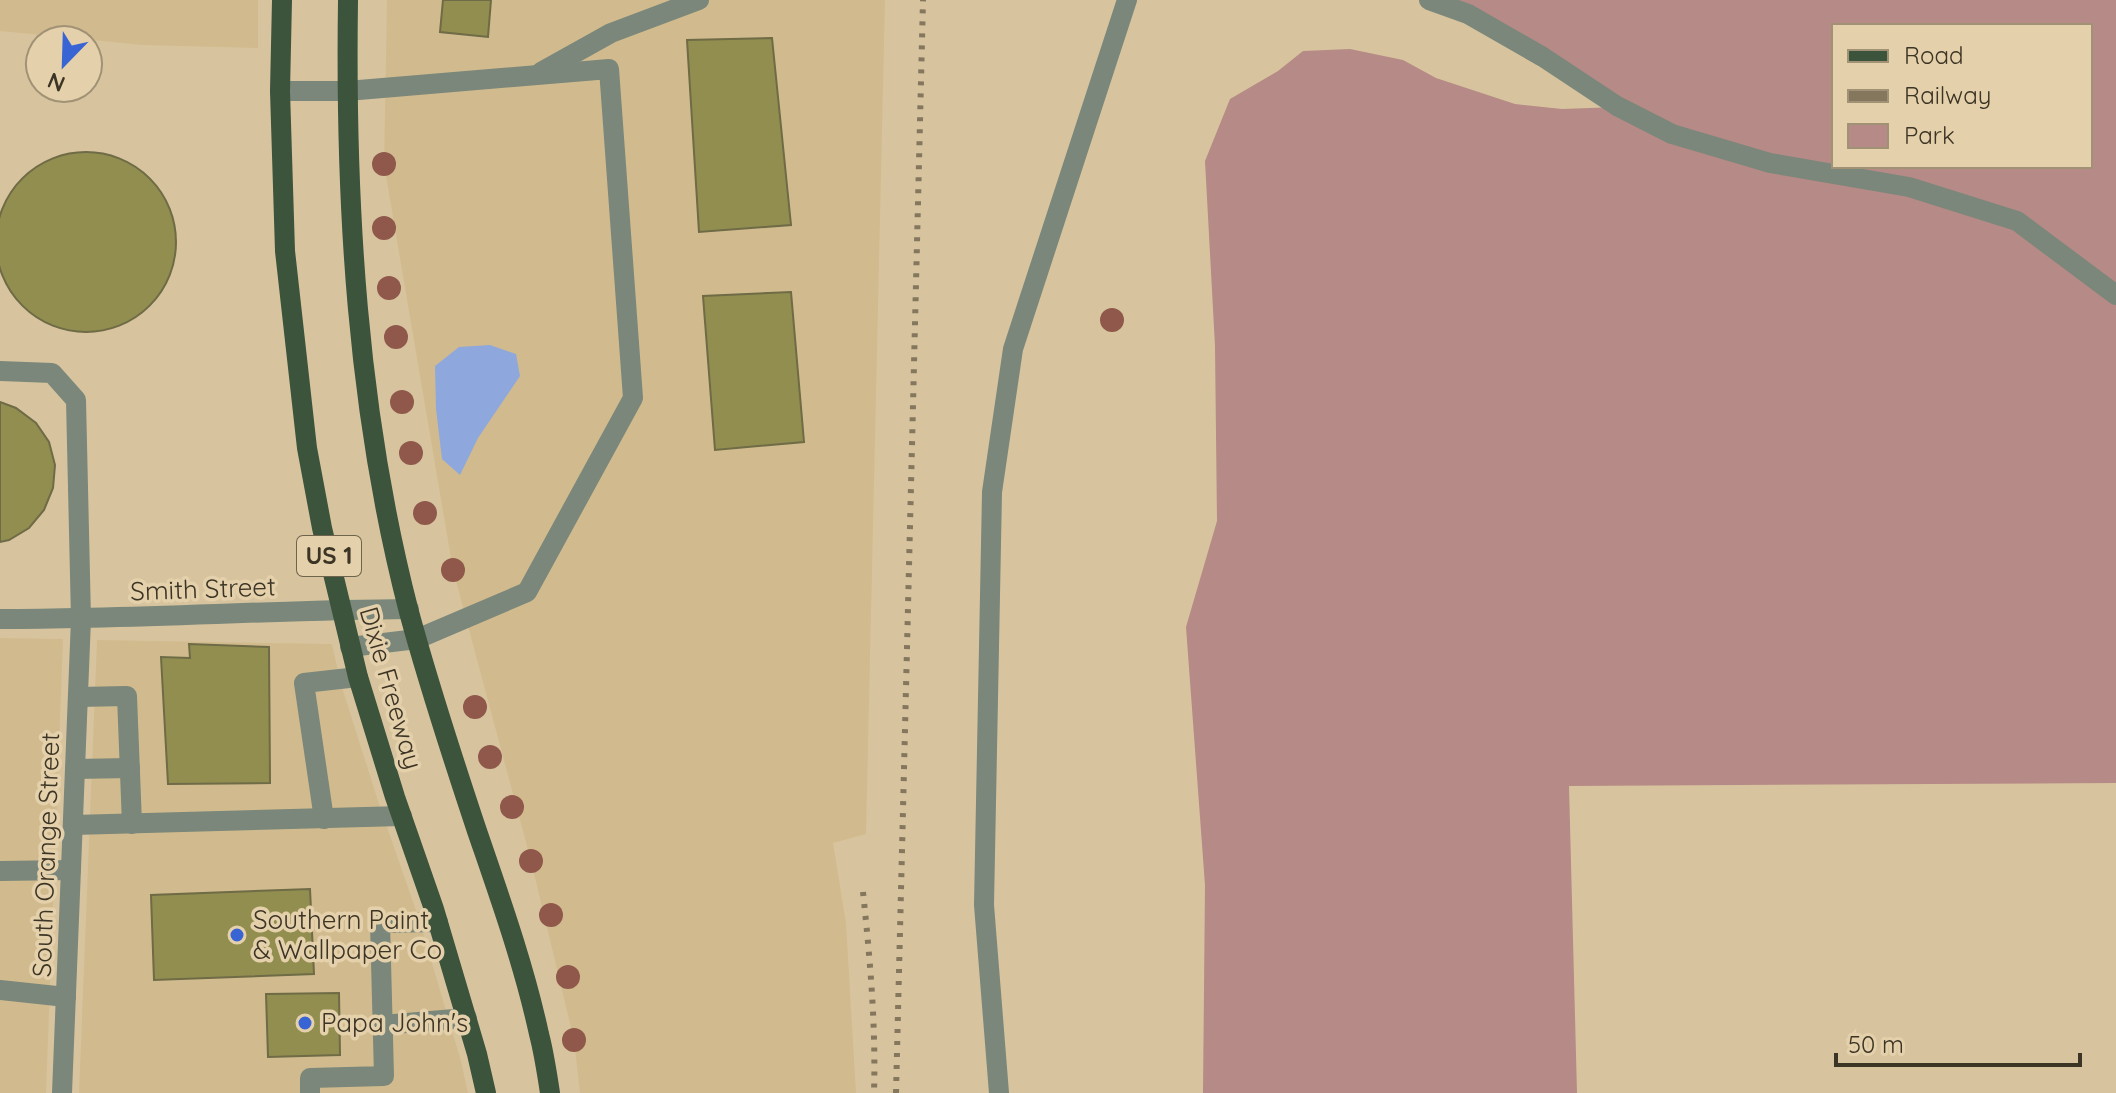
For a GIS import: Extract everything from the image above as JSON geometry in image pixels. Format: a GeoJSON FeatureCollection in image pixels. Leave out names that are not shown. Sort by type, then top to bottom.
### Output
{"type":"FeatureCollection","features":[{"type":"Feature","properties":{"kind":"main road","name":"Dixie Freeway"},"geometry":{"type":"LineString","coordinates":[[282,0],[280,91],[285,251],[309,462],[358,677],[438,922],[486,1093]]}},
{"type":"Feature","properties":{"kind":"main road","name":"Dixie Freeway"},"geometry":{"type":"LineString","coordinates":[[348,0],[347,91],[352,247],[362,354],[386,505],[417,639],[523,973],[539,1033],[550,1093]]}},
{"type":"Feature","properties":{"kind":"street"},"geometry":{"type":"LineString","coordinates":[[534,76],[611,33],[699,0]]}},
{"type":"Feature","properties":{"kind":"street"},"geometry":{"type":"LineString","coordinates":[[999,1093],[984,905],[992,492],[1013,349],[1127,0]]}},
{"type":"Feature","properties":{"kind":"street"},"geometry":{"type":"LineString","coordinates":[[1429,0],[1468,14],[1543,57],[1617,106],[1672,134],[1770,163],[1909,187],[2017,221],[2116,295]]}},
{"type":"Feature","properties":{"kind":"street"},"geometry":{"type":"LineString","coordinates":[[280,91],[347,91],[609,69],[633,398],[527,592],[417,639],[350,647]]}},
{"type":"Feature","properties":{"kind":"street","name":"South Orange Street"},"geometry":{"type":"LineString","coordinates":[[0,371],[52,373],[76,400],[81,619],[62,1093]]}},
{"type":"Feature","properties":{"kind":"street","name":"Smith Street"},"geometry":{"type":"LineString","coordinates":[[0,619],[409,609]]}},
{"type":"Feature","properties":{"kind":"street"},"geometry":{"type":"LineString","coordinates":[[324,819],[304,683],[358,677]]}},
{"type":"Feature","properties":{"kind":"street"},"geometry":{"type":"LineString","coordinates":[[78,697],[127,696],[132,824]]}},
{"type":"Feature","properties":{"kind":"street"},"geometry":{"type":"LineString","coordinates":[[75,769],[130,768]]}},
{"type":"Feature","properties":{"kind":"street"},"geometry":{"type":"LineString","coordinates":[[73,825],[402,816]]}},
{"type":"Feature","properties":{"kind":"street"},"geometry":{"type":"LineString","coordinates":[[0,871],[71,870]]}},
{"type":"Feature","properties":{"kind":"street"},"geometry":{"type":"LineString","coordinates":[[310,1093],[310,1078],[384,1076],[380,923],[438,922]]}},
{"type":"Feature","properties":{"kind":"street"},"geometry":{"type":"LineString","coordinates":[[0,990],[66,997]]}},
{"type":"Feature","properties":{"kind":"street"},"geometry":{"type":"LineString","coordinates":[[382,1025],[467,1018]]}},
{"type":"Feature","properties":{"kind":"shaded area"},"geometry":{"type":"Polygon","coordinates":[[[0,0],[258,0],[258,48],[104,41],[104,24],[24,24],[24,33],[0,31],[0,0]]]}},
{"type":"Feature","properties":{"kind":"shaded area"},"geometry":{"type":"Polygon","coordinates":[[[387,0],[885,0],[866,834],[833,843],[846,923],[856,1093],[580,1093],[574,1040],[531,861],[453,570],[384,164],[387,0]]]}},
{"type":"Feature","properties":{"kind":"shaded area"},"geometry":{"type":"Polygon","coordinates":[[[0,638],[63,639],[46,1093],[0,1093],[0,638]]]}},
{"type":"Feature","properties":{"kind":"shaded area"},"geometry":{"type":"Polygon","coordinates":[[[97,640],[332,644],[341,684],[418,916],[468,1093],[79,1093],[97,640]]]}},
{"type":"Feature","properties":{"kind":"green space"},"geometry":{"type":"Polygon","coordinates":[[[1453,0],[2116,0],[2116,783],[1569,786],[1577,1093],[1203,1093],[1205,885],[1186,627],[1217,521],[1215,346],[1205,161],[1230,99],[1278,71],[1303,51],[1350,49],[1403,60],[1436,78],[1515,104],[1562,109],[1618,107],[1453,0]]]}},
{"type":"Feature","properties":{"kind":"water"},"geometry":{"type":"Polygon","coordinates":[[[490,345],[516,354],[520,376],[478,438],[460,475],[442,459],[435,366],[459,347],[490,345]]]}},
{"type":"Feature","properties":{"kind":"building"},"geometry":{"type":"Polygon","coordinates":[[[443,0],[491,0],[488,37],[440,32],[443,0]]]}},
{"type":"Feature","properties":{"kind":"building"},"geometry":{"type":"Polygon","coordinates":[[[772,38],[791,225],[699,232],[687,40],[772,38]]]}},
{"type":"Feature","properties":{"kind":"building"},"geometry":{"type":"Polygon","coordinates":[[[68,153],[104,153],[136,167],[161,192],[175,224],[175,260],[161,292],[136,317],[104,331],[68,331],[36,317],[11,292],[-1,267],[-1,217],[11,192],[36,167],[68,153]]]}},
{"type":"Feature","properties":{"kind":"building"},"geometry":{"type":"Polygon","coordinates":[[[791,292],[804,442],[715,450],[703,296],[791,292]]]}},
{"type":"Feature","properties":{"kind":"building"},"geometry":{"type":"Polygon","coordinates":[[[0,402],[16,408],[36,423],[49,442],[55,465],[53,488],[44,510],[29,528],[0,542],[0,402]]]}},
{"type":"Feature","properties":{"kind":"building"},"geometry":{"type":"Polygon","coordinates":[[[189,644],[269,647],[270,783],[168,784],[161,657],[190,658],[189,644]]]}},
{"type":"Feature","properties":{"kind":"building"},"geometry":{"type":"Polygon","coordinates":[[[310,889],[314,974],[154,980],[151,895],[310,889]]]}},
{"type":"Feature","properties":{"kind":"building"},"geometry":{"type":"Polygon","coordinates":[[[339,993],[340,1055],[268,1057],[266,994],[339,993]]]}},
{"type":"Feature","properties":{"kind":"railway"},"geometry":{"type":"LineString","coordinates":[[896,1093],[923,0]]}},
{"type":"Feature","properties":{"kind":"railway"},"geometry":{"type":"LineString","coordinates":[[863,892],[872,992],[874,1093]]}},
{"type":"Feature","properties":{"kind":"place","name":"Southern Paint & Wallpaper Co"},"geometry":{"type":"Point","coordinates":[237,935]}},
{"type":"Feature","properties":{"kind":"place","name":"Papa John's"},"geometry":{"type":"Point","coordinates":[305,1023]}}]}
